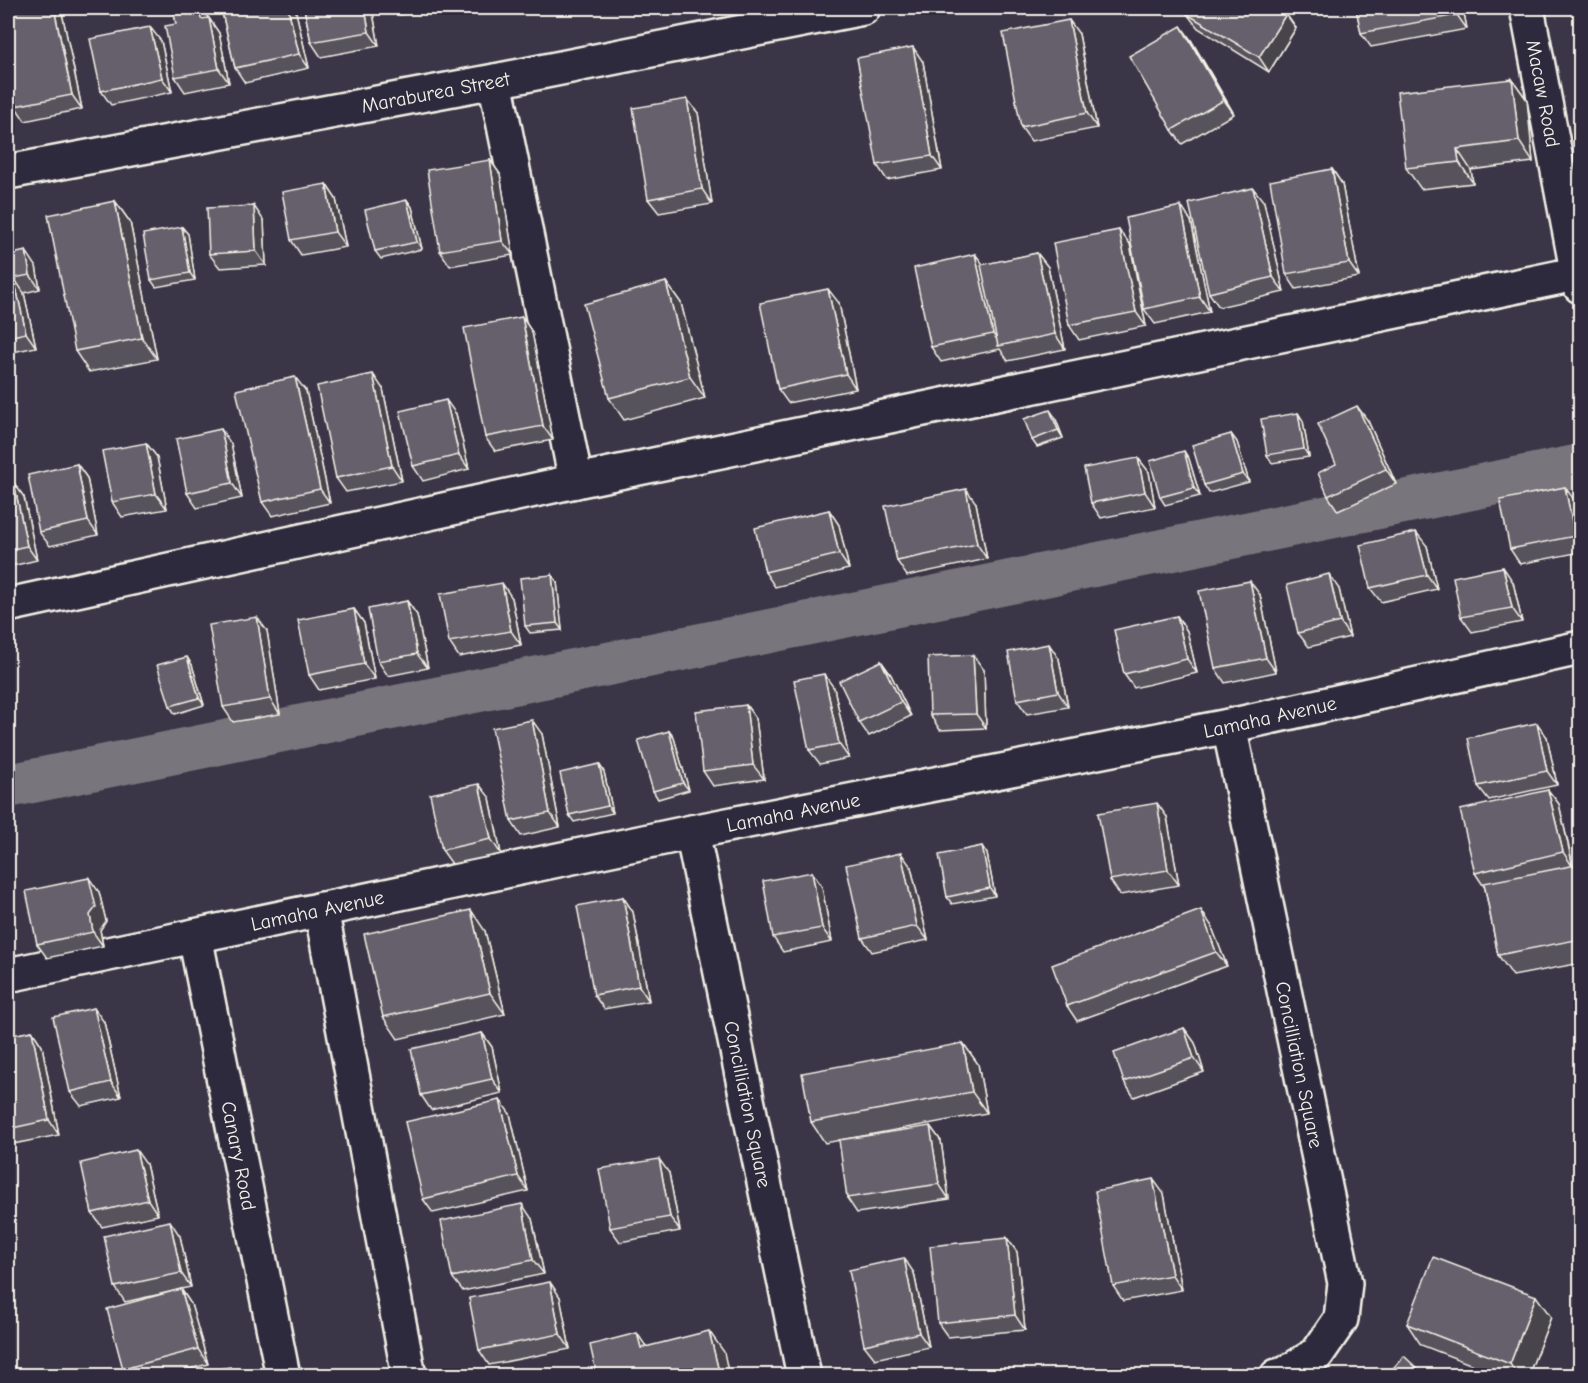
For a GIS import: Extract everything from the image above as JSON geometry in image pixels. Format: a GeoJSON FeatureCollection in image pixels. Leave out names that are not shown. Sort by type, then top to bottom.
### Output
{"type":"FeatureCollection","features":[{"type":"Feature","properties":{"kind":"street","name":"Maraburea Street"},"geometry":{"type":"LineString","coordinates":[[8,172],[495,81],[863,8]]}},
{"type":"Feature","properties":{"kind":"street","name":"Macaw Road"},"geometry":{"type":"LineString","coordinates":[[1527,8],[1580,277]]}},
{"type":"Feature","properties":{"kind":"street"},"geometry":{"type":"LineString","coordinates":[[495,81],[576,481]]}},
{"type":"Feature","properties":{"kind":"street"},"geometry":{"type":"LineString","coordinates":[[8,605],[576,481],[1580,277]]}},
{"type":"Feature","properties":{"kind":"street","name":"Lamaha Avenue"},"geometry":{"type":"LineString","coordinates":[[8,975],[692,832],[1229,726],[1581,648]]}},
{"type":"Feature","properties":{"kind":"street","name":"Concilliation Square"},"geometry":{"type":"LineString","coordinates":[[1229,726],[1345,1283],[1341,1319],[1317,1354],[1285,1374],[1277,1376]]}},
{"type":"Feature","properties":{"kind":"street","name":"Concilliation Square"},"geometry":{"type":"LineString","coordinates":[[692,832],[804,1376]]}},
{"type":"Feature","properties":{"kind":"street"},"geometry":{"type":"LineString","coordinates":[[321,909],[410,1376]]}},
{"type":"Feature","properties":{"kind":"street","name":"Canary Road"},"geometry":{"type":"LineString","coordinates":[[195,936],[283,1376]]}},
{"type":"Feature","properties":{"kind":"building"},"geometry":{"type":"Polygon","coordinates":[[[8,8],[54,8],[72,95],[15,106],[8,67],[8,53],[11,52],[8,8]]]}},
{"type":"Feature","properties":{"kind":"building"},"geometry":{"type":"Polygon","coordinates":[[[173,8],[199,8],[201,19],[209,18],[219,69],[175,77],[165,26],[176,24],[173,8]]]}},
{"type":"Feature","properties":{"kind":"building"},"geometry":{"type":"Polygon","coordinates":[[[221,8],[288,8],[299,54],[235,68],[221,8]]]}},
{"type":"Feature","properties":{"kind":"building"},"geometry":{"type":"Polygon","coordinates":[[[304,8],[365,8],[369,32],[311,42],[304,8]]]}},
{"type":"Feature","properties":{"kind":"building"},"geometry":{"type":"Polygon","coordinates":[[[1191,8],[1276,8],[1286,14],[1259,57],[1187,14],[1191,8]]]}},
{"type":"Feature","properties":{"kind":"building"},"geometry":{"type":"Polygon","coordinates":[[[1356,8],[1455,8],[1457,15],[1361,33],[1356,8]]]}},
{"type":"Feature","properties":{"kind":"building"},"geometry":{"type":"Polygon","coordinates":[[[1069,20],[1087,113],[1021,127],[1003,33],[1069,20]]]}},
{"type":"Feature","properties":{"kind":"building"},"geometry":{"type":"Polygon","coordinates":[[[1181,26],[1224,100],[1172,130],[1129,56],[1181,26]]]}},
{"type":"Feature","properties":{"kind":"building"},"geometry":{"type":"Polygon","coordinates":[[[150,27],[162,78],[101,91],[90,39],[150,27]]]}},
{"type":"Feature","properties":{"kind":"building"},"geometry":{"type":"Polygon","coordinates":[[[913,47],[932,156],[877,165],[857,58],[913,47]]]}},
{"type":"Feature","properties":{"kind":"building"},"geometry":{"type":"Polygon","coordinates":[[[1512,79],[1519,141],[1457,149],[1459,162],[1406,168],[1397,92],[1512,79]]]}},
{"type":"Feature","properties":{"kind":"building"},"geometry":{"type":"Polygon","coordinates":[[[687,99],[702,189],[648,199],[633,108],[687,99]]]}},
{"type":"Feature","properties":{"kind":"building"},"geometry":{"type":"Polygon","coordinates":[[[490,160],[502,241],[440,251],[427,170],[490,160]]]}},
{"type":"Feature","properties":{"kind":"building"},"geometry":{"type":"Polygon","coordinates":[[[1332,169],[1349,263],[1286,274],[1270,181],[1332,169]]]}},
{"type":"Feature","properties":{"kind":"building"},"geometry":{"type":"Polygon","coordinates":[[[326,184],[335,232],[291,240],[282,192],[326,184]]]}},
{"type":"Feature","properties":{"kind":"building"},"geometry":{"type":"Polygon","coordinates":[[[1253,188],[1273,277],[1209,293],[1189,203],[1253,188]]]}},
{"type":"Feature","properties":{"kind":"building"},"geometry":{"type":"Polygon","coordinates":[[[407,200],[417,242],[375,251],[365,210],[407,200]]]}},
{"type":"Feature","properties":{"kind":"building"},"geometry":{"type":"Polygon","coordinates":[[[115,201],[142,338],[75,351],[48,215],[115,201]]]}},
{"type":"Feature","properties":{"kind":"building"},"geometry":{"type":"Polygon","coordinates":[[[254,206],[256,251],[209,254],[207,208],[254,206]]]}},
{"type":"Feature","properties":{"kind":"building"},"geometry":{"type":"Polygon","coordinates":[[[1181,206],[1200,297],[1144,309],[1126,218],[1181,206]]]}},
{"type":"Feature","properties":{"kind":"building"},"geometry":{"type":"Polygon","coordinates":[[[182,227],[190,273],[151,280],[143,234],[182,227]]]}},
{"type":"Feature","properties":{"kind":"building"},"geometry":{"type":"Polygon","coordinates":[[[1119,230],[1136,312],[1069,325],[1053,243],[1119,230]]]}},
{"type":"Feature","properties":{"kind":"building"},"geometry":{"type":"Polygon","coordinates":[[[26,251],[30,275],[14,278],[26,333],[8,337],[8,255],[26,251]]]}},
{"type":"Feature","properties":{"kind":"building"},"geometry":{"type":"Polygon","coordinates":[[[1037,253],[1055,334],[998,346],[981,265],[1037,253]]]}},
{"type":"Feature","properties":{"kind":"building"},"geometry":{"type":"Polygon","coordinates":[[[975,254],[993,334],[931,347],[914,268],[975,254]]]}},
{"type":"Feature","properties":{"kind":"building"},"geometry":{"type":"Polygon","coordinates":[[[666,282],[690,377],[609,398],[584,304],[666,282]]]}},
{"type":"Feature","properties":{"kind":"building"},"geometry":{"type":"Polygon","coordinates":[[[828,289],[846,374],[778,389],[760,303],[828,289]]]}},
{"type":"Feature","properties":{"kind":"building"},"geometry":{"type":"Polygon","coordinates":[[[522,317],[543,426],[485,437],[464,328],[522,317]]]}},
{"type":"Feature","properties":{"kind":"building"},"geometry":{"type":"Polygon","coordinates":[[[373,374],[392,466],[336,478],[317,386],[373,374]]]}},
{"type":"Feature","properties":{"kind":"building"},"geometry":{"type":"Polygon","coordinates":[[[295,377],[320,489],[262,502],[236,390],[295,377]]]}},
{"type":"Feature","properties":{"kind":"building"},"geometry":{"type":"Polygon","coordinates":[[[446,400],[459,455],[413,466],[400,411],[446,400]]]}},
{"type":"Feature","properties":{"kind":"building"},"geometry":{"type":"Polygon","coordinates":[[[1357,406],[1386,469],[1328,496],[1318,473],[1336,464],[1318,424],[1357,406]]]}},
{"type":"Feature","properties":{"kind":"building"},"geometry":{"type":"Polygon","coordinates":[[[1050,410],[1058,430],[1032,440],[1024,419],[1050,410]]]}},
{"type":"Feature","properties":{"kind":"building"},"geometry":{"type":"Polygon","coordinates":[[[1298,413],[1304,449],[1267,455],[1261,419],[1298,413]]]}},
{"type":"Feature","properties":{"kind":"building"},"geometry":{"type":"Polygon","coordinates":[[[221,429],[232,483],[187,493],[176,439],[221,429]]]}},
{"type":"Feature","properties":{"kind":"building"},"geometry":{"type":"Polygon","coordinates":[[[1231,434],[1243,474],[1204,485],[1192,445],[1231,434]]]}},
{"type":"Feature","properties":{"kind":"building"},"geometry":{"type":"Polygon","coordinates":[[[146,443],[156,494],[112,502],[102,451],[146,443]]]}},
{"type":"Feature","properties":{"kind":"building"},"geometry":{"type":"Polygon","coordinates":[[[1184,451],[1194,488],[1160,497],[1150,461],[1184,451]]]}},
{"type":"Feature","properties":{"kind":"building"},"geometry":{"type":"Polygon","coordinates":[[[1138,458],[1145,492],[1091,503],[1084,468],[1138,458]]]}},
{"type":"Feature","properties":{"kind":"building"},"geometry":{"type":"Polygon","coordinates":[[[77,464],[88,521],[39,532],[28,475],[77,464]]]}},
{"type":"Feature","properties":{"kind":"building"},"geometry":{"type":"Polygon","coordinates":[[[14,483],[27,546],[8,550],[8,484],[14,483]]]}},
{"type":"Feature","properties":{"kind":"building"},"geometry":{"type":"Polygon","coordinates":[[[1565,487],[1575,536],[1510,549],[1500,500],[1565,487]]]}},
{"type":"Feature","properties":{"kind":"building"},"geometry":{"type":"Polygon","coordinates":[[[966,489],[977,544],[897,561],[885,506],[966,489]]]}},
{"type":"Feature","properties":{"kind":"building"},"geometry":{"type":"Polygon","coordinates":[[[829,510],[839,554],[765,572],[755,528],[829,510]]]}},
{"type":"Feature","properties":{"kind":"building"},"geometry":{"type":"Polygon","coordinates":[[[1416,532],[1427,575],[1370,588],[1360,545],[1416,532]]]}},
{"type":"Feature","properties":{"kind":"building"},"geometry":{"type":"Polygon","coordinates":[[[1503,567],[1512,608],[1461,617],[1453,577],[1503,567]]]}},
{"type":"Feature","properties":{"kind":"building"},"geometry":{"type":"Polygon","coordinates":[[[1329,574],[1340,622],[1298,633],[1287,585],[1329,574]]]}},
{"type":"Feature","properties":{"kind":"building"},"geometry":{"type":"Polygon","coordinates":[[[552,575],[557,623],[525,626],[520,578],[552,575]]]}},
{"type":"Feature","properties":{"kind":"building"},"geometry":{"type":"Polygon","coordinates":[[[1250,581],[1266,658],[1215,668],[1199,591],[1250,581]]]}},
{"type":"Feature","properties":{"kind":"building"},"geometry":{"type":"Polygon","coordinates":[[[502,583],[511,631],[449,642],[440,594],[502,583]]]}},
{"type":"Feature","properties":{"kind":"building"},"geometry":{"type":"Polygon","coordinates":[[[407,601],[417,654],[378,661],[368,609],[407,601]]]}},
{"type":"Feature","properties":{"kind":"building"},"geometry":{"type":"Polygon","coordinates":[[[354,609],[364,664],[309,675],[298,620],[354,609]]]}},
{"type":"Feature","properties":{"kind":"building"},"geometry":{"type":"Polygon","coordinates":[[[1177,616],[1187,659],[1124,674],[1114,630],[1177,616]]]}},
{"type":"Feature","properties":{"kind":"building"},"geometry":{"type":"Polygon","coordinates":[[[257,617],[270,699],[223,707],[209,625],[257,617]]]}},
{"type":"Feature","properties":{"kind":"building"},"geometry":{"type":"Polygon","coordinates":[[[1049,644],[1058,692],[1017,700],[1008,652],[1049,644]]]}},
{"type":"Feature","properties":{"kind":"building"},"geometry":{"type":"Polygon","coordinates":[[[973,655],[976,714],[930,715],[928,657],[973,655]]]}},
{"type":"Feature","properties":{"kind":"building"},"geometry":{"type":"Polygon","coordinates":[[[187,657],[199,698],[170,706],[157,665],[187,657]]]}},
{"type":"Feature","properties":{"kind":"building"},"geometry":{"type":"Polygon","coordinates":[[[881,661],[901,702],[859,722],[839,681],[881,661]]]}},
{"type":"Feature","properties":{"kind":"building"},"geometry":{"type":"Polygon","coordinates":[[[824,674],[839,744],[809,750],[794,680],[824,674]]]}},
{"type":"Feature","properties":{"kind":"building"},"geometry":{"type":"Polygon","coordinates":[[[746,705],[753,765],[703,771],[696,711],[746,705]]]}},
{"type":"Feature","properties":{"kind":"building"},"geometry":{"type":"Polygon","coordinates":[[[532,720],[550,813],[511,821],[492,728],[532,720]]]}},
{"type":"Feature","properties":{"kind":"building"},"geometry":{"type":"Polygon","coordinates":[[[1537,723],[1547,771],[1478,786],[1468,738],[1537,723]]]}},
{"type":"Feature","properties":{"kind":"building"},"geometry":{"type":"Polygon","coordinates":[[[669,731],[683,783],[653,791],[638,740],[669,731]]]}},
{"type":"Feature","properties":{"kind":"building"},"geometry":{"type":"Polygon","coordinates":[[[599,764],[608,806],[569,815],[560,773],[599,764]]]}},
{"type":"Feature","properties":{"kind":"building"},"geometry":{"type":"Polygon","coordinates":[[[479,784],[491,839],[442,850],[430,794],[479,784]]]}},
{"type":"Feature","properties":{"kind":"building"},"geometry":{"type":"Polygon","coordinates":[[[1548,790],[1563,852],[1475,873],[1460,810],[1548,790]]]}},
{"type":"Feature","properties":{"kind":"building"},"geometry":{"type":"Polygon","coordinates":[[[1157,803],[1168,870],[1110,880],[1098,813],[1157,803]]]}},
{"type":"Feature","properties":{"kind":"building"},"geometry":{"type":"Polygon","coordinates":[[[982,846],[990,888],[947,897],[939,855],[982,846]]]}},
{"type":"Feature","properties":{"kind":"building"},"geometry":{"type":"Polygon","coordinates":[[[901,853],[917,926],[862,938],[846,865],[901,853]]]}},
{"type":"Feature","properties":{"kind":"building"},"geometry":{"type":"Polygon","coordinates":[[[1581,864],[1581,939],[1498,955],[1484,883],[1581,864]]]}},
{"type":"Feature","properties":{"kind":"building"},"geometry":{"type":"Polygon","coordinates":[[[812,872],[822,928],[773,937],[763,881],[812,872]]]}},
{"type":"Feature","properties":{"kind":"building"},"geometry":{"type":"Polygon","coordinates":[[[89,878],[96,907],[90,915],[93,932],[37,944],[26,891],[89,878]]]}},
{"type":"Feature","properties":{"kind":"building"},"geometry":{"type":"Polygon","coordinates":[[[623,897],[639,986],[594,995],[577,906],[623,897]]]}},
{"type":"Feature","properties":{"kind":"building"},"geometry":{"type":"Polygon","coordinates":[[[471,910],[490,993],[383,1017],[364,934],[471,910]]]}},
{"type":"Feature","properties":{"kind":"building"},"geometry":{"type":"Polygon","coordinates":[[[1201,910],[1216,952],[1067,1006],[1052,965],[1201,910]]]}},
{"type":"Feature","properties":{"kind":"building"},"geometry":{"type":"Polygon","coordinates":[[[94,1008],[111,1082],[70,1092],[53,1017],[94,1008]]]}},
{"type":"Feature","properties":{"kind":"building"},"geometry":{"type":"Polygon","coordinates":[[[1184,1028],[1194,1058],[1124,1082],[1114,1053],[1184,1028]]]}},
{"type":"Feature","properties":{"kind":"building"},"geometry":{"type":"Polygon","coordinates":[[[32,1031],[49,1120],[8,1129],[8,1036],[32,1031]]]}},
{"type":"Feature","properties":{"kind":"building"},"geometry":{"type":"Polygon","coordinates":[[[482,1033],[492,1079],[421,1095],[411,1049],[482,1033]]]}},
{"type":"Feature","properties":{"kind":"building"},"geometry":{"type":"Polygon","coordinates":[[[963,1043],[972,1092],[811,1122],[802,1073],[963,1043]]]}},
{"type":"Feature","properties":{"kind":"building"},"geometry":{"type":"Polygon","coordinates":[[[500,1100],[518,1176],[423,1199],[405,1122],[500,1100]]]}},
{"type":"Feature","properties":{"kind":"building"},"geometry":{"type":"Polygon","coordinates":[[[930,1126],[939,1184],[847,1198],[839,1140],[930,1126]]]}},
{"type":"Feature","properties":{"kind":"building"},"geometry":{"type":"Polygon","coordinates":[[[136,1150],[148,1200],[92,1213],[81,1163],[136,1150]]]}},
{"type":"Feature","properties":{"kind":"building"},"geometry":{"type":"Polygon","coordinates":[[[659,1159],[670,1217],[610,1228],[599,1169],[659,1159]]]}},
{"type":"Feature","properties":{"kind":"building"},"geometry":{"type":"Polygon","coordinates":[[[1153,1179],[1172,1275],[1113,1286],[1095,1191],[1153,1179]]]}},
{"type":"Feature","properties":{"kind":"building"},"geometry":{"type":"Polygon","coordinates":[[[522,1204],[533,1260],[452,1277],[441,1221],[522,1204]]]}},
{"type":"Feature","properties":{"kind":"building"},"geometry":{"type":"Polygon","coordinates":[[[170,1221],[181,1273],[115,1287],[104,1236],[170,1221]]]}},
{"type":"Feature","properties":{"kind":"building"},"geometry":{"type":"Polygon","coordinates":[[[1007,1238],[1015,1315],[938,1323],[930,1246],[1007,1238]]]}},
{"type":"Feature","properties":{"kind":"building"},"geometry":{"type":"Polygon","coordinates":[[[1433,1257],[1536,1296],[1510,1364],[1407,1324],[1433,1257]]]}},
{"type":"Feature","properties":{"kind":"building"},"geometry":{"type":"Polygon","coordinates":[[[904,1258],[919,1333],[864,1345],[849,1270],[904,1258]]]}},
{"type":"Feature","properties":{"kind":"building"},"geometry":{"type":"Polygon","coordinates":[[[550,1282],[560,1334],[479,1350],[469,1298],[550,1282]]]}},
{"type":"Feature","properties":{"kind":"building"},"geometry":{"type":"Polygon","coordinates":[[[181,1289],[198,1349],[123,1369],[107,1309],[181,1289]]]}},
{"type":"Feature","properties":{"kind":"building"},"geometry":{"type":"Polygon","coordinates":[[[709,1331],[720,1376],[597,1376],[590,1345],[637,1333],[641,1348],[709,1331]]]}},
{"type":"Feature","properties":{"kind":"building"},"geometry":{"type":"Polygon","coordinates":[[[1404,1356],[1425,1376],[1386,1376],[1404,1356]]]}},
{"type":"Feature","properties":{"kind":"building"},"geometry":{"type":"Polygon","coordinates":[[[230,1367],[231,1376],[171,1376],[230,1367]]]}},
{"type":"Feature","properties":{"kind":"waterway"},"geometry":{"type":"LineString","coordinates":[[8,786],[1580,466]]}}]}
